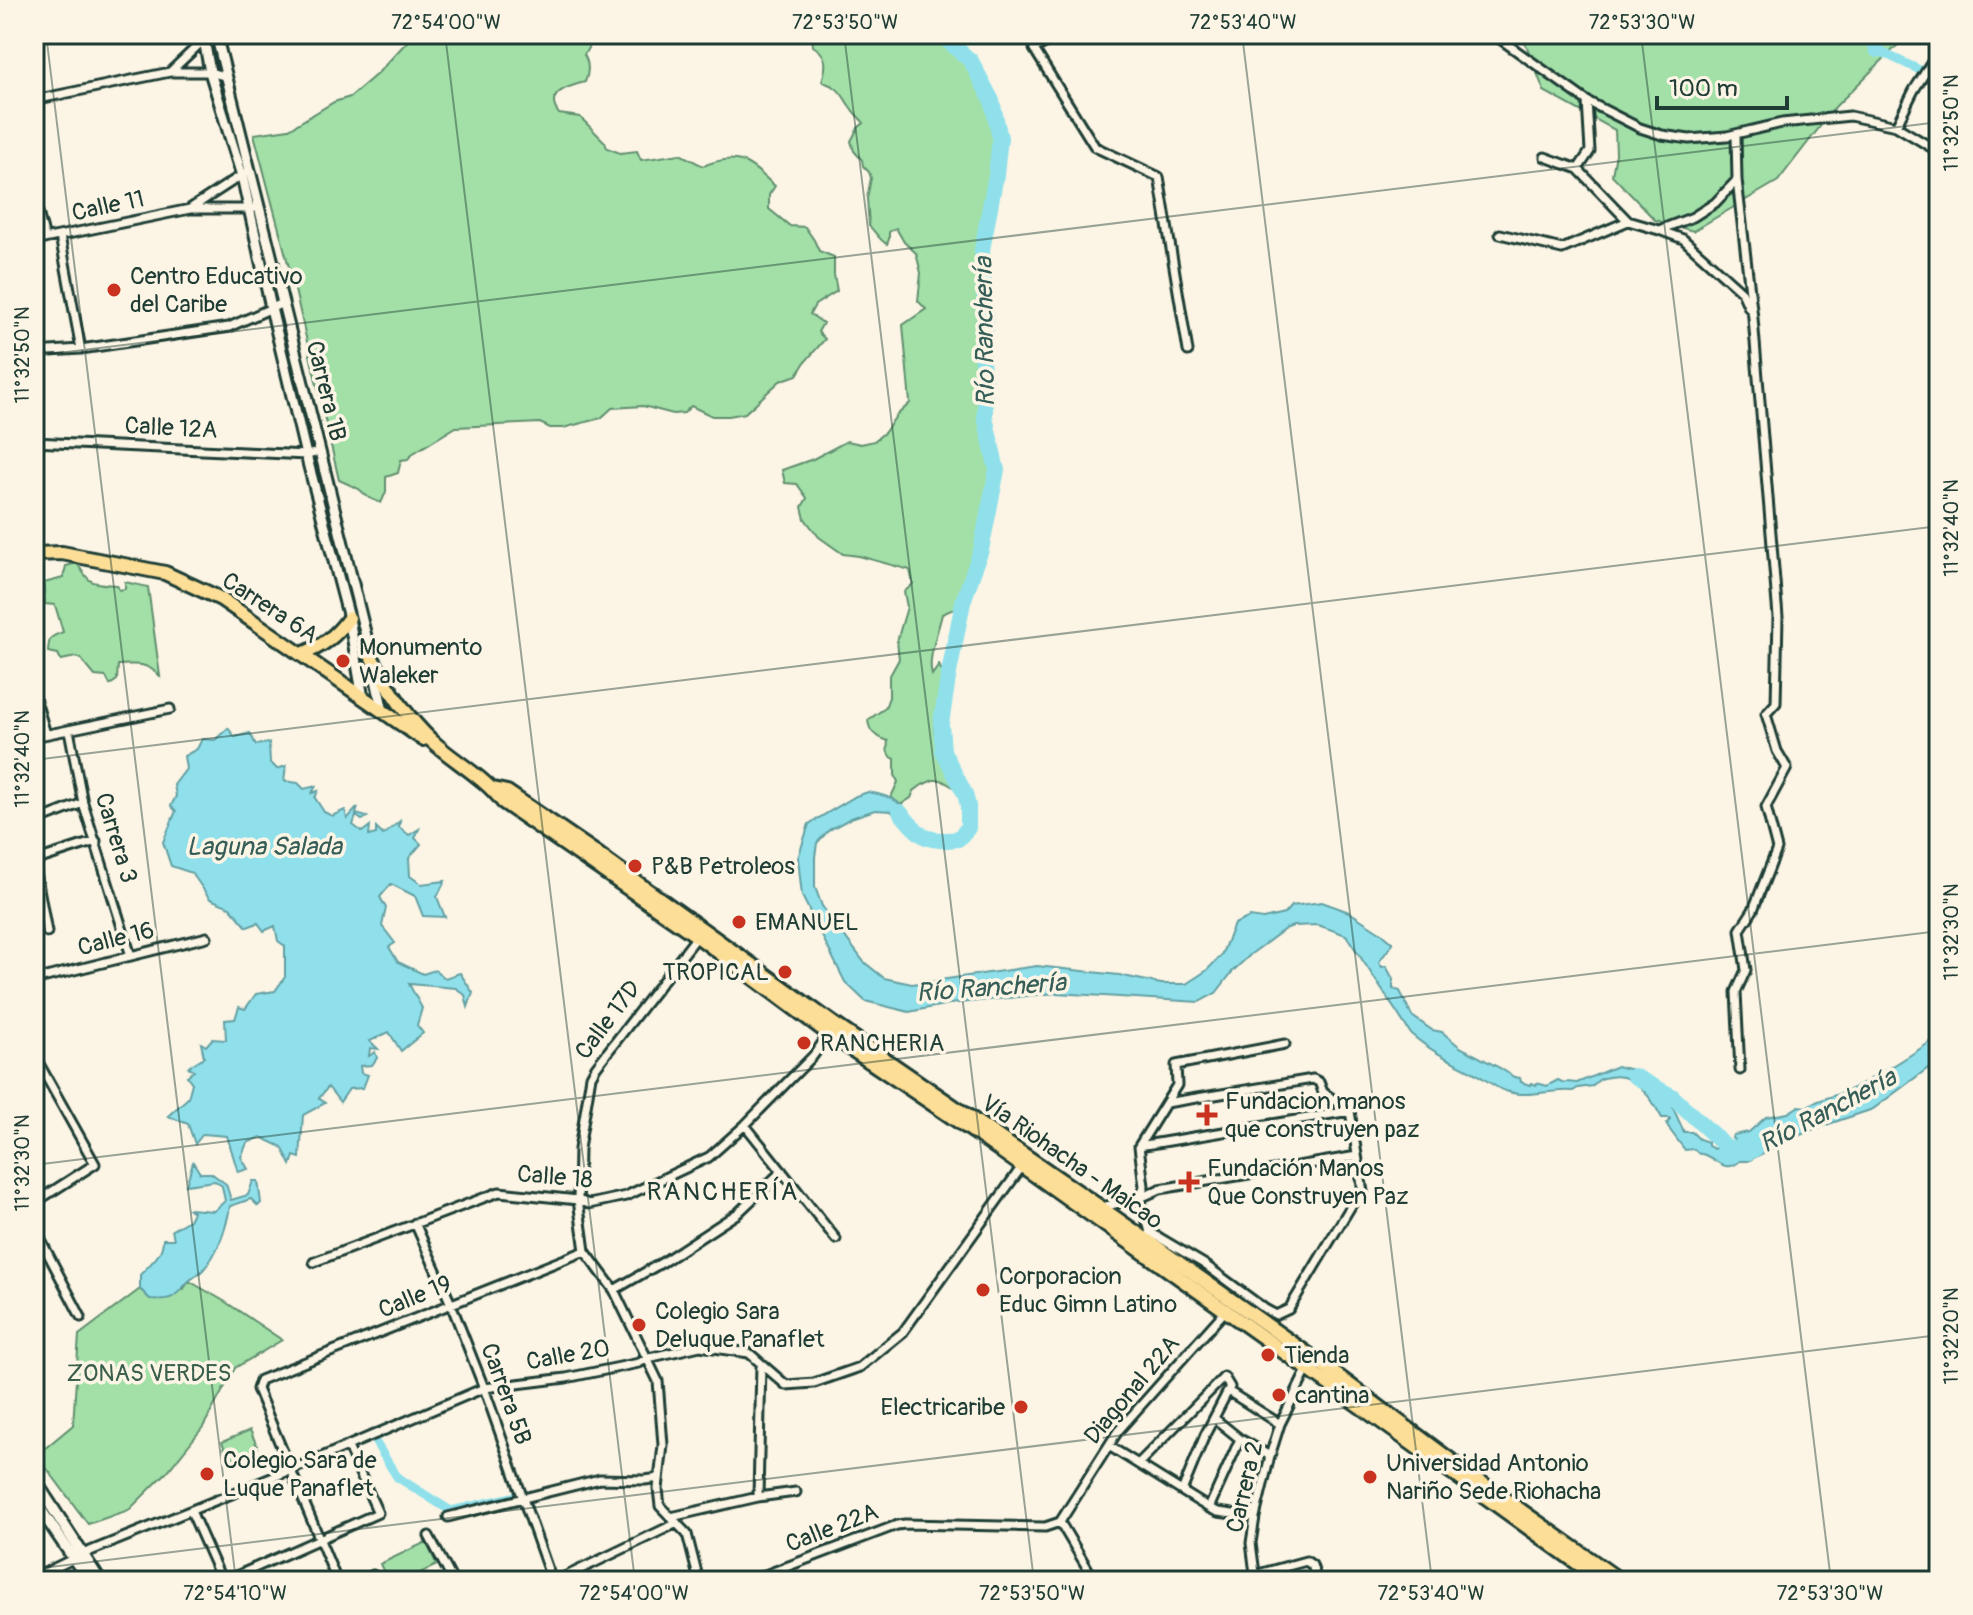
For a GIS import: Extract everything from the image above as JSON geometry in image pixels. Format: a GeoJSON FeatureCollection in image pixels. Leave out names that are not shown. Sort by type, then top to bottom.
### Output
{"type":"FeatureCollection","features":[{"type":"Feature","properties":{"kind":"highway","name":"Carrera 6A"},"geometry":{"type":"LineString","coordinates":[[34,554],[62,553],[165,573],[221,599],[457,761]]}},
{"type":"Feature","properties":{"kind":"highway"},"geometry":{"type":"LineString","coordinates":[[302,654],[329,641],[349,618]]}},
{"type":"Feature","properties":{"kind":"highway"},"geometry":{"type":"LineString","coordinates":[[371,656],[407,714],[430,739],[457,761]]}},
{"type":"Feature","properties":{"kind":"highway","name":"Vía Riohacha - Maicao"},"geometry":{"type":"LineString","coordinates":[[457,761],[493,789],[507,792],[1311,1364],[1598,1576],[1621,1581]]}},
{"type":"Feature","properties":{"kind":"highway","name":"Vía Riohacha - Maicao"},"geometry":{"type":"LineString","coordinates":[[700,932],[829,1034],[980,1130]]}},
{"type":"Feature","properties":{"kind":"main road"},"geometry":{"type":"LineString","coordinates":[[34,1479],[79,1557],[89,1581]]}},
{"type":"Feature","properties":{"kind":"main road"},"geometry":{"type":"LineString","coordinates":[[34,1500],[100,1581]]}},
{"type":"Feature","properties":{"kind":"street"},"geometry":{"type":"LineString","coordinates":[[1061,34],[1034,49],[1095,147],[1159,177],[1188,351]]}},
{"type":"Feature","properties":{"kind":"street"},"geometry":{"type":"LineString","coordinates":[[1493,34],[1587,101],[1640,128],[1662,135],[1689,139],[1736,135],[1782,123],[1850,116],[1896,126],[1939,152]]}},
{"type":"Feature","properties":{"kind":"street"},"geometry":{"type":"LineString","coordinates":[[170,72],[208,36]]}},
{"type":"Feature","properties":{"kind":"street","name":"Carrera 1B"},"geometry":{"type":"LineString","coordinates":[[208,36],[210,72],[246,172]]}},
{"type":"Feature","properties":{"kind":"street","name":"Carrera 1B"},"geometry":{"type":"LineString","coordinates":[[208,36],[227,77],[271,308],[349,618],[363,698]]}},
{"type":"Feature","properties":{"kind":"street"},"geometry":{"type":"LineString","coordinates":[[1896,126],[1939,51]]}},
{"type":"Feature","properties":{"kind":"street"},"geometry":{"type":"LineString","coordinates":[[34,100],[170,72],[210,72],[227,77]]}},
{"type":"Feature","properties":{"kind":"street"},"geometry":{"type":"LineString","coordinates":[[1578,169],[1590,151],[1587,101]]}},
{"type":"Feature","properties":{"kind":"street"},"geometry":{"type":"LineString","coordinates":[[1736,135],[1737,180],[1753,318],[1778,617],[1776,703],[1766,714],[1777,751],[1787,768],[1766,807],[1777,849],[1753,910],[1740,930],[1746,970],[1736,992],[1740,1070]]}},
{"type":"Feature","properties":{"kind":"street"},"geometry":{"type":"LineString","coordinates":[[1545,157],[1578,169],[1628,221],[1683,239],[1742,292],[1753,318]]}},
{"type":"Feature","properties":{"kind":"street"},"geometry":{"type":"LineString","coordinates":[[190,209],[246,172]]}},
{"type":"Feature","properties":{"kind":"street"},"geometry":{"type":"LineString","coordinates":[[1659,230],[1693,217],[1715,203],[1737,180]]}},
{"type":"Feature","properties":{"kind":"street"},"geometry":{"type":"LineString","coordinates":[[34,197],[45,239]]}},
{"type":"Feature","properties":{"kind":"street"},"geometry":{"type":"LineString","coordinates":[[190,209],[254,208]]}},
{"type":"Feature","properties":{"kind":"street","name":"Carrera 1B"},"geometry":{"type":"LineString","coordinates":[[254,208],[283,303],[383,712]]}},
{"type":"Feature","properties":{"kind":"street","name":"Calle 11"},"geometry":{"type":"LineString","coordinates":[[34,241],[190,209]]}},
{"type":"Feature","properties":{"kind":"street"},"geometry":{"type":"LineString","coordinates":[[1500,234],[1562,249],[1628,221]]}},
{"type":"Feature","properties":{"kind":"street"},"geometry":{"type":"LineString","coordinates":[[60,236],[81,349]]}},
{"type":"Feature","properties":{"kind":"street"},"geometry":{"type":"LineString","coordinates":[[34,352],[81,349],[229,327],[283,303]]}},
{"type":"Feature","properties":{"kind":"street","name":"Calle 12A"},"geometry":{"type":"LineString","coordinates":[[34,442],[306,455],[320,452]]}},
{"type":"Feature","properties":{"kind":"street"},"geometry":{"type":"LineString","coordinates":[[34,694],[46,734]]}},
{"type":"Feature","properties":{"kind":"street"},"geometry":{"type":"LineString","coordinates":[[34,737],[170,709]]}},
{"type":"Feature","properties":{"kind":"street","name":"Carrera 3"},"geometry":{"type":"LineString","coordinates":[[69,730],[83,803],[131,956]]}},
{"type":"Feature","properties":{"kind":"street"},"geometry":{"type":"LineString","coordinates":[[34,822],[83,803]]}},
{"type":"Feature","properties":{"kind":"street"},"geometry":{"type":"LineString","coordinates":[[47,932],[34,861],[96,841]]}},
{"type":"Feature","properties":{"kind":"street","name":"Calle 17D"},"geometry":{"type":"LineString","coordinates":[[585,1251],[578,1200],[579,1149],[591,1076],[700,932]]}},
{"type":"Feature","properties":{"kind":"street","name":"Calle 16"},"geometry":{"type":"LineString","coordinates":[[34,980],[207,937]]}},
{"type":"Feature","properties":{"kind":"street","name":"Calle 18"},"geometry":{"type":"LineString","coordinates":[[314,1262],[499,1192],[578,1200],[589,1204],[626,1196],[709,1157],[813,1056],[829,1034]]}},
{"type":"Feature","properties":{"kind":"street"},"geometry":{"type":"LineString","coordinates":[[1166,1103],[1313,1079],[1319,1082],[1323,1092],[1350,1111],[1363,1192],[1354,1201],[1289,1309],[1276,1315],[1265,1309],[1204,1264],[1150,1232],[1140,1198],[1144,1186],[1139,1146],[1177,1085],[1176,1065],[1285,1044]]}},
{"type":"Feature","properties":{"kind":"street"},"geometry":{"type":"LineString","coordinates":[[34,1055],[95,1164],[34,1203]]}},
{"type":"Feature","properties":{"kind":"street"},"geometry":{"type":"LineString","coordinates":[[1139,1146],[1350,1111]]}},
{"type":"Feature","properties":{"kind":"street"},"geometry":{"type":"LineString","coordinates":[[745,1125],[836,1239]]}},
{"type":"Feature","properties":{"kind":"street"},"geometry":{"type":"LineString","coordinates":[[1096,1212],[1160,1189],[1357,1156]]}},
{"type":"Feature","properties":{"kind":"street","name":"Calle 20"},"geometry":{"type":"LineString","coordinates":[[34,1578],[484,1388],[566,1378],[700,1346],[749,1353],[786,1385],[814,1383],[860,1367],[903,1332],[1025,1162]]}},
{"type":"Feature","properties":{"kind":"street"},"geometry":{"type":"LineString","coordinates":[[614,1290],[738,1213],[782,1171]]}},
{"type":"Feature","properties":{"kind":"street","name":"Carrera 5B"},"geometry":{"type":"LineString","coordinates":[[415,1223],[484,1388],[554,1581]]}},
{"type":"Feature","properties":{"kind":"street"},"geometry":{"type":"LineString","coordinates":[[34,1227],[81,1317]]}},
{"type":"Feature","properties":{"kind":"street"},"geometry":{"type":"LineString","coordinates":[[585,1251],[614,1290],[658,1381],[663,1445],[658,1489],[660,1506],[687,1534],[699,1581]]}},
{"type":"Feature","properties":{"kind":"street","name":"Calle 19"},"geometry":{"type":"LineString","coordinates":[[291,1470],[257,1389],[260,1380],[585,1251]]}},
{"type":"Feature","properties":{"kind":"street","name":"Diagonal 22A"},"geometry":{"type":"LineString","coordinates":[[1060,1522],[1118,1431],[1229,1306]]}},
{"type":"Feature","properties":{"kind":"street"},"geometry":{"type":"LineString","coordinates":[[758,1497],[761,1364]]}},
{"type":"Feature","properties":{"kind":"street","name":"Carrera 2"},"geometry":{"type":"LineString","coordinates":[[1255,1578],[1251,1543],[1270,1456],[1280,1424],[1311,1364]]}},
{"type":"Feature","properties":{"kind":"street"},"geometry":{"type":"LineString","coordinates":[[1138,1464],[1224,1377],[1230,1387],[1182,1491]]}},
{"type":"Feature","properties":{"kind":"street"},"geometry":{"type":"LineString","coordinates":[[1228,1391],[1280,1424]]}},
{"type":"Feature","properties":{"kind":"street"},"geometry":{"type":"LineString","coordinates":[[1214,1418],[1240,1439],[1270,1456]]}},
{"type":"Feature","properties":{"kind":"street"},"geometry":{"type":"LineString","coordinates":[[1209,1508],[1240,1439]]}},
{"type":"Feature","properties":{"kind":"street"},"geometry":{"type":"LineString","coordinates":[[1109,1446],[1209,1508],[1255,1517]]}},
{"type":"Feature","properties":{"kind":"street"},"geometry":{"type":"LineString","coordinates":[[191,1511],[224,1581],[378,1513],[348,1447]]}},
{"type":"Feature","properties":{"kind":"street"},"geometry":{"type":"LineString","coordinates":[[291,1470],[337,1581]]}},
{"type":"Feature","properties":{"kind":"street"},"geometry":{"type":"LineString","coordinates":[[448,1517],[600,1479],[659,1478]]}},
{"type":"Feature","properties":{"kind":"street"},"geometry":{"type":"LineString","coordinates":[[554,1581],[674,1520],[758,1497],[796,1492]]}},
{"type":"Feature","properties":{"kind":"street"},"geometry":{"type":"LineString","coordinates":[[1060,1522],[1095,1581]]}},
{"type":"Feature","properties":{"kind":"street","name":"Calle 22A"},"geometry":{"type":"LineString","coordinates":[[749,1581],[897,1525],[1045,1527],[1060,1522]]}},
{"type":"Feature","properties":{"kind":"street"},"geometry":{"type":"LineString","coordinates":[[429,1536],[453,1581]]}},
{"type":"Feature","properties":{"kind":"street"},"geometry":{"type":"LineString","coordinates":[[1255,1578],[1306,1561],[1312,1565],[1317,1581]]}},
{"type":"Feature","properties":{"kind":"street"},"geometry":{"type":"LineString","coordinates":[[363,1581],[373,1575]]}},
{"type":"Feature","properties":{"kind":"green space"},"geometry":{"type":"Polygon","coordinates":[[[414,34],[591,34],[584,55],[588,65],[585,82],[566,88],[556,96],[555,107],[559,114],[580,117],[605,142],[607,148],[620,153],[637,151],[641,160],[680,154],[703,166],[735,160],[758,171],[775,186],[769,195],[769,209],[790,226],[805,227],[819,251],[834,257],[837,291],[815,305],[810,314],[823,323],[818,332],[825,339],[797,375],[780,381],[745,413],[729,416],[712,416],[691,406],[684,413],[673,414],[643,406],[612,408],[601,418],[563,428],[550,428],[540,423],[456,427],[408,459],[401,460],[398,473],[386,477],[386,492],[381,503],[339,480],[295,290],[254,134],[289,129],[334,102],[350,97],[378,73],[414,34]]]}},
{"type":"Feature","properties":{"kind":"green space"},"geometry":{"type":"Polygon","coordinates":[[[812,34],[940,34],[971,61],[992,101],[1000,138],[982,250],[986,322],[982,363],[985,414],[997,470],[981,550],[963,602],[942,614],[931,661],[932,675],[939,665],[943,676],[935,736],[938,744],[943,744],[944,753],[961,787],[957,789],[941,780],[933,780],[914,791],[911,798],[900,805],[891,797],[898,782],[895,759],[888,752],[888,741],[874,734],[868,720],[885,708],[889,697],[889,677],[899,659],[897,641],[907,607],[904,592],[913,584],[910,570],[843,554],[819,537],[805,519],[802,507],[807,498],[797,484],[785,483],[782,470],[813,459],[847,441],[861,444],[874,441],[885,432],[910,403],[903,325],[926,309],[918,301],[921,273],[916,253],[904,242],[896,228],[889,232],[887,244],[869,226],[867,198],[871,178],[851,141],[864,123],[840,91],[822,81],[825,61],[813,46],[812,34]]]}},
{"type":"Feature","properties":{"kind":"green space"},"geometry":{"type":"Polygon","coordinates":[[[1522,34],[1909,34],[1836,106],[1778,181],[1693,231],[1655,220],[1612,175],[1616,154],[1615,130],[1544,91],[1522,34]]]}},
{"type":"Feature","properties":{"kind":"green space"},"geometry":{"type":"Polygon","coordinates":[[[77,563],[92,582],[117,585],[119,590],[125,589],[125,582],[148,587],[160,676],[146,666],[118,665],[117,680],[110,685],[106,677],[95,676],[81,659],[61,660],[58,654],[48,652],[51,638],[63,632],[55,605],[45,604],[44,583],[63,578],[66,566],[77,563]]]}},
{"type":"Feature","properties":{"kind":"green space","name":"ZONAS VERDES"},"geometry":{"type":"Polygon","coordinates":[[[189,1281],[282,1340],[235,1368],[203,1427],[167,1472],[129,1510],[88,1524],[37,1455],[73,1425],[79,1335],[140,1289],[150,1299],[183,1290],[189,1281]]]}},
{"type":"Feature","properties":{"kind":"green space"},"geometry":{"type":"Polygon","coordinates":[[[250,1430],[258,1448],[229,1460],[222,1442],[250,1430]]]}},
{"type":"Feature","properties":{"kind":"green space"},"geometry":{"type":"Polygon","coordinates":[[[426,1542],[437,1565],[403,1581],[388,1581],[380,1564],[426,1542]]]}},
{"type":"Feature","properties":{"kind":"water","name":"Laguna Salada"},"geometry":{"type":"Polygon","coordinates":[[[228,728],[235,737],[250,733],[256,745],[269,743],[270,762],[277,769],[286,766],[284,781],[298,783],[304,789],[316,786],[312,793],[318,791],[315,798],[324,812],[332,816],[345,810],[347,819],[358,807],[356,814],[367,817],[362,820],[356,816],[353,825],[362,832],[370,826],[369,836],[376,834],[376,828],[383,835],[400,821],[399,827],[409,835],[419,829],[415,838],[421,844],[409,858],[410,876],[421,884],[445,881],[437,897],[445,917],[423,916],[415,896],[391,884],[380,897],[386,908],[382,926],[395,943],[389,947],[398,962],[423,974],[435,970],[445,978],[460,973],[473,993],[468,1007],[465,995],[456,988],[409,984],[422,1008],[417,1025],[423,1033],[401,1051],[389,1032],[370,1041],[378,1049],[370,1048],[369,1056],[375,1052],[377,1058],[372,1065],[360,1066],[361,1073],[368,1075],[363,1088],[349,1089],[340,1102],[328,1087],[319,1098],[325,1103],[303,1115],[300,1158],[294,1156],[291,1165],[282,1147],[261,1137],[247,1143],[241,1157],[248,1169],[238,1172],[227,1136],[203,1134],[195,1144],[188,1124],[168,1116],[188,1098],[192,1083],[187,1076],[194,1071],[188,1067],[204,1057],[201,1043],[206,1046],[212,1039],[226,1040],[225,1020],[235,1019],[239,1007],[245,1009],[256,994],[275,991],[285,977],[285,946],[278,941],[275,926],[264,931],[258,923],[247,927],[230,907],[210,899],[192,873],[171,866],[163,842],[176,811],[171,806],[176,796],[174,785],[186,769],[184,756],[197,749],[202,739],[215,740],[228,728]]]}},
{"type":"Feature","properties":{"kind":"water","name":"Río Ranchería"},"geometry":{"type":"Polygon","coordinates":[[[868,792],[885,796],[902,806],[914,829],[891,811],[875,810],[829,830],[817,843],[815,887],[822,906],[864,962],[884,978],[912,984],[1037,966],[1119,975],[1161,984],[1186,984],[1221,956],[1234,924],[1250,917],[1263,919],[1284,914],[1291,906],[1322,902],[1349,912],[1393,943],[1379,962],[1382,967],[1386,966],[1393,979],[1393,989],[1400,991],[1412,1016],[1432,1030],[1442,1032],[1460,1047],[1530,1085],[1537,1083],[1547,1086],[1558,1080],[1577,1083],[1617,1066],[1640,1072],[1652,1087],[1662,1093],[1661,1097],[1665,1093],[1668,1097],[1684,1132],[1692,1132],[1714,1149],[1735,1150],[1738,1145],[1733,1135],[1749,1132],[1766,1117],[1788,1113],[1799,1106],[1806,1107],[1847,1091],[1939,1036],[1939,1060],[1873,1109],[1814,1129],[1748,1161],[1727,1166],[1694,1149],[1685,1150],[1670,1130],[1667,1123],[1670,1118],[1662,1118],[1641,1088],[1627,1078],[1604,1078],[1593,1086],[1573,1091],[1514,1093],[1500,1089],[1440,1054],[1411,1034],[1346,935],[1318,925],[1285,929],[1251,954],[1216,993],[1199,1002],[1056,993],[949,1004],[909,1012],[865,1001],[845,982],[802,896],[798,858],[809,824],[868,792]]]}},
{"type":"Feature","properties":{"kind":"water"},"geometry":{"type":"Polygon","coordinates":[[[193,1162],[200,1173],[211,1173],[226,1184],[231,1200],[248,1195],[253,1181],[258,1181],[261,1203],[258,1206],[251,1199],[230,1206],[221,1240],[203,1270],[172,1297],[150,1299],[140,1289],[140,1275],[158,1255],[163,1239],[174,1239],[172,1230],[189,1220],[193,1212],[189,1209],[214,1211],[225,1201],[222,1186],[215,1181],[186,1185],[193,1162]]]}},
{"type":"Feature","properties":{"kind":"waterway","name":"Río Ranchería"},"geometry":{"type":"LineString","coordinates":[[900,812],[918,832],[930,839],[958,839],[968,828],[965,794],[943,751],[941,724],[963,602],[981,550],[997,470],[985,417],[982,363],[986,322],[982,250],[1000,138],[992,101],[971,61],[940,34]]}},
{"type":"Feature","properties":{"kind":"waterway"},"geometry":{"type":"LineString","coordinates":[[1874,34],[1877,50]]}},
{"type":"Feature","properties":{"kind":"waterway"},"geometry":{"type":"LineString","coordinates":[[1877,50],[1939,79]]}},
{"type":"Feature","properties":{"kind":"waterway","name":"Río Ranchería"},"geometry":{"type":"LineString","coordinates":[[1634,1076],[1672,1096],[1726,1147],[1749,1152],[1756,1148]]}},
{"type":"Feature","properties":{"kind":"waterway"},"geometry":{"type":"LineString","coordinates":[[376,1443],[397,1477],[451,1511],[521,1495]]}},
{"type":"Feature","properties":{"kind":"place","name":"Centro Educativo del Caribe"},"geometry":{"type":"Point","coordinates":[114,290]}},
{"type":"Feature","properties":{"kind":"place","name":"Monumento Waleker"},"geometry":{"type":"Point","coordinates":[343,661]}},
{"type":"Feature","properties":{"kind":"place","name":"P&B Petroleos"},"geometry":{"type":"Point","coordinates":[635,866]}},
{"type":"Feature","properties":{"kind":"place","name":"EMANUEL"},"geometry":{"type":"Point","coordinates":[739,922]}},
{"type":"Feature","properties":{"kind":"place","name":"TROPICAL"},"geometry":{"type":"Point","coordinates":[785,972]}},
{"type":"Feature","properties":{"kind":"place","name":"RANCHERIA"},"geometry":{"type":"Point","coordinates":[804,1043]}},
{"type":"Feature","properties":{"kind":"place","name":"Fundacion manos que construyen paz"},"geometry":{"type":"Point","coordinates":[1207,1115]}},
{"type":"Feature","properties":{"kind":"place","name":"Fundación Manos Que Construyen Paz"},"geometry":{"type":"Point","coordinates":[1189,1182]}},
{"type":"Feature","properties":{"kind":"place","name":"Corporacion Educ Gimn Latino"},"geometry":{"type":"Point","coordinates":[983,1290]}},
{"type":"Feature","properties":{"kind":"place","name":"Colegio Sara Deluque Panaflet"},"geometry":{"type":"Point","coordinates":[639,1325]}},
{"type":"Feature","properties":{"kind":"place","name":"Tienda"},"geometry":{"type":"Point","coordinates":[1268,1355]}},
{"type":"Feature","properties":{"kind":"place","name":"cantina"},"geometry":{"type":"Point","coordinates":[1279,1395]}},
{"type":"Feature","properties":{"kind":"place","name":"Electricaribe"},"geometry":{"type":"Point","coordinates":[1021,1407]}},
{"type":"Feature","properties":{"kind":"place","name":"Colegio Sara de Luque Panaflet"},"geometry":{"type":"Point","coordinates":[207,1474]}},
{"type":"Feature","properties":{"kind":"place","name":"Universidad Antonio Nariño Sede Riohacha"},"geometry":{"type":"Point","coordinates":[1370,1477]}},
{"type":"Feature","properties":{"kind":"district","name":"RANCHERÍA"},"geometry":{"type":"Point","coordinates":[723,1192]}}]}
